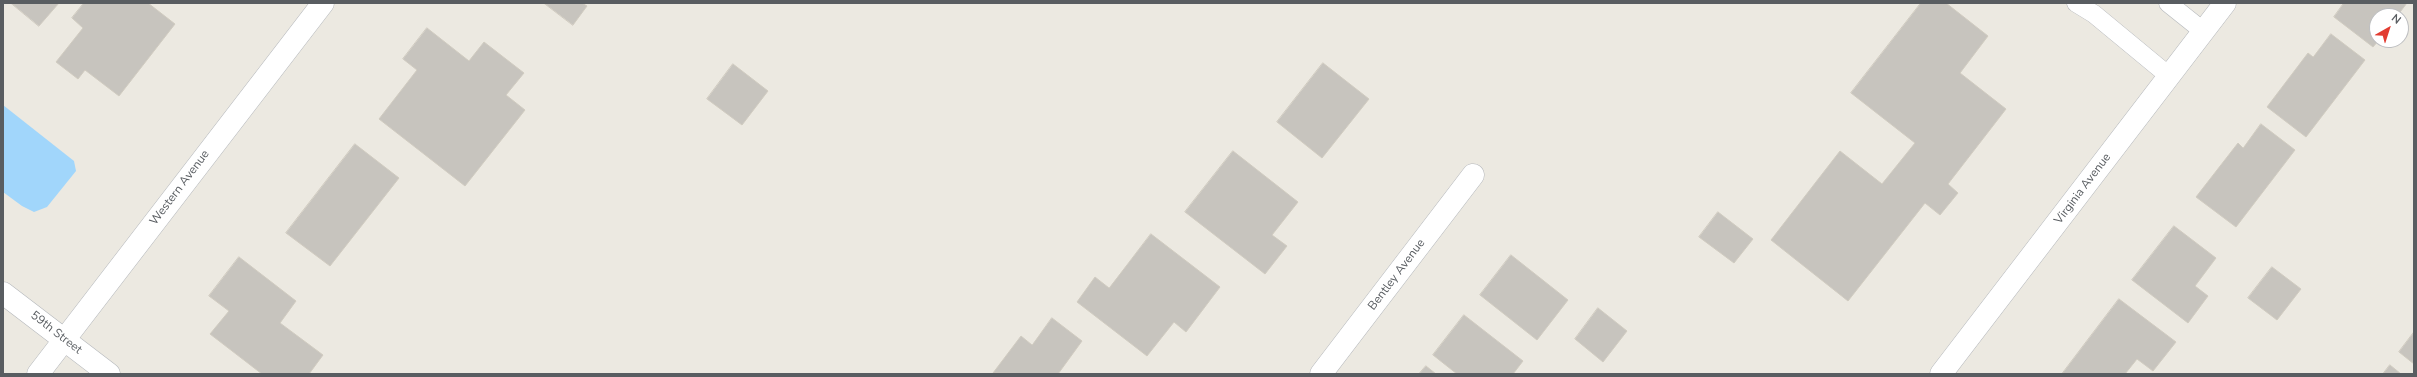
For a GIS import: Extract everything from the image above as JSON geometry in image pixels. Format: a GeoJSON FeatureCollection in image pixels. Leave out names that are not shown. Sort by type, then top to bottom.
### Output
{"type":"FeatureCollection","features":[{"type":"Feature","properties":{"kind":"street","name":"Virginia Avenue"},"geometry":{"type":"LineString","coordinates":[[1940,374],[2225,3]]}},
{"type":"Feature","properties":{"kind":"street","name":"Western Avenue"},"geometry":{"type":"LineString","coordinates":[[38,374],[312,7]]}},
{"type":"Feature","properties":{"kind":"street","name":"Bentley Avenue"},"geometry":{"type":"LineString","coordinates":[[1321,374],[1473,175]]}},
{"type":"Feature","properties":{"kind":"street","name":"59th Street"},"geometry":{"type":"LineString","coordinates":[[3,293],[109,374]]}},
{"type":"Feature","properties":{"kind":"lane"},"geometry":{"type":"LineString","coordinates":[[2076,3],[2094,14],[2169,76]]}},
{"type":"Feature","properties":{"kind":"lane"},"geometry":{"type":"LineString","coordinates":[[2168,3],[2203,31]]}},
{"type":"Feature","properties":{"kind":"water"},"geometry":{"type":"Polygon","coordinates":[[[3,105],[74,161],[76,171],[47,207],[34,212],[22,206],[3,192],[3,105]]]}},
{"type":"Feature","properties":{"kind":"building"},"geometry":{"type":"Polygon","coordinates":[[[11,3],[59,3],[39,26],[11,3]]]}},
{"type":"Feature","properties":{"kind":"building"},"geometry":{"type":"Polygon","coordinates":[[[84,3],[148,3],[175,24],[119,96],[85,70],[78,79],[56,62],[83,28],[72,18],[84,3]]]}},
{"type":"Feature","properties":{"kind":"building"},"geometry":{"type":"Polygon","coordinates":[[[544,3],[582,3],[587,6],[573,25],[544,3]]]}},
{"type":"Feature","properties":{"kind":"building"},"geometry":{"type":"Polygon","coordinates":[[[1921,3],[1946,3],[1988,36],[1960,73],[2006,109],[1948,184],[1958,193],[1940,215],[1925,203],[1848,301],[1771,240],[1840,151],[1882,184],[1915,143],[1851,93],[1921,3]]]}},
{"type":"Feature","properties":{"kind":"building"},"geometry":{"type":"Polygon","coordinates":[[[2344,3],[2407,3],[2403,8],[2369,8],[2369,44],[2334,17],[2344,3]]]}},
{"type":"Feature","properties":{"kind":"building"},"geometry":{"type":"Polygon","coordinates":[[[427,28],[469,61],[484,42],[524,73],[506,95],[525,110],[465,186],[379,119],[417,70],[403,59],[427,28]]]}},
{"type":"Feature","properties":{"kind":"building"},"geometry":{"type":"Polygon","coordinates":[[[2331,34],[2365,60],[2306,137],[2267,107],[2308,53],[2313,57],[2331,34]]]}},
{"type":"Feature","properties":{"kind":"building"},"geometry":{"type":"Polygon","coordinates":[[[1323,63],[1369,99],[1322,158],[1277,122],[1323,63]]]}},
{"type":"Feature","properties":{"kind":"building"},"geometry":{"type":"Polygon","coordinates":[[[733,64],[768,91],[742,125],[707,99],[733,64]]]}},
{"type":"Feature","properties":{"kind":"building"},"geometry":{"type":"Polygon","coordinates":[[[2261,124],[2295,150],[2236,227],[2196,197],[2238,143],[2243,148],[2261,124]]]}},
{"type":"Feature","properties":{"kind":"building"},"geometry":{"type":"Polygon","coordinates":[[[355,144],[399,178],[330,266],[286,233],[355,144]]]}},
{"type":"Feature","properties":{"kind":"building"},"geometry":{"type":"Polygon","coordinates":[[[1233,151],[1298,202],[1272,235],[1287,246],[1265,274],[1185,212],[1233,151]]]}},
{"type":"Feature","properties":{"kind":"building"},"geometry":{"type":"Polygon","coordinates":[[[1718,212],[1753,239],[1734,263],[1699,237],[1718,212]]]}},
{"type":"Feature","properties":{"kind":"building"},"geometry":{"type":"Polygon","coordinates":[[[2174,226],[2216,258],[2195,286],[2208,296],[2188,323],[2132,280],[2174,226]]]}},
{"type":"Feature","properties":{"kind":"building"},"geometry":{"type":"Polygon","coordinates":[[[1151,234],[1220,287],[1186,332],[1174,322],[1147,356],[1077,302],[1095,277],[1109,288],[1151,234]]]}},
{"type":"Feature","properties":{"kind":"building"},"geometry":{"type":"Polygon","coordinates":[[[1511,255],[1568,300],[1537,340],[1480,295],[1511,255]]]}},
{"type":"Feature","properties":{"kind":"building"},"geometry":{"type":"Polygon","coordinates":[[[239,257],[296,301],[280,323],[323,355],[309,374],[262,374],[210,334],[229,311],[209,296],[239,257]]]}},
{"type":"Feature","properties":{"kind":"building"},"geometry":{"type":"Polygon","coordinates":[[[2272,267],[2301,289],[2277,320],[2248,298],[2272,267]]]}},
{"type":"Feature","properties":{"kind":"building"},"geometry":{"type":"Polygon","coordinates":[[[2119,299],[2176,342],[2153,371],[2137,359],[2125,374],[2062,374],[2119,299]]]}},
{"type":"Feature","properties":{"kind":"building"},"geometry":{"type":"Polygon","coordinates":[[[1598,308],[1627,331],[1603,362],[1575,339],[1598,308]]]}},
{"type":"Feature","properties":{"kind":"building"},"geometry":{"type":"Polygon","coordinates":[[[1464,315],[1523,361],[1513,374],[1457,374],[1433,355],[1464,315]]]}},
{"type":"Feature","properties":{"kind":"building"},"geometry":{"type":"Polygon","coordinates":[[[1052,318],[1082,341],[1058,374],[993,373],[1021,336],[1032,345],[1052,318]]]}},
{"type":"Feature","properties":{"kind":"building"},"geometry":{"type":"Polygon","coordinates":[[[2414,332],[2414,364],[2399,352],[2414,332]]]}},
{"type":"Feature","properties":{"kind":"building"},"geometry":{"type":"Polygon","coordinates":[[[2390,365],[2401,374],[2383,374],[2390,365]]]}},
{"type":"Feature","properties":{"kind":"building"},"geometry":{"type":"Polygon","coordinates":[[[1426,366],[1436,374],[1419,374],[1426,366]]]}}]}
